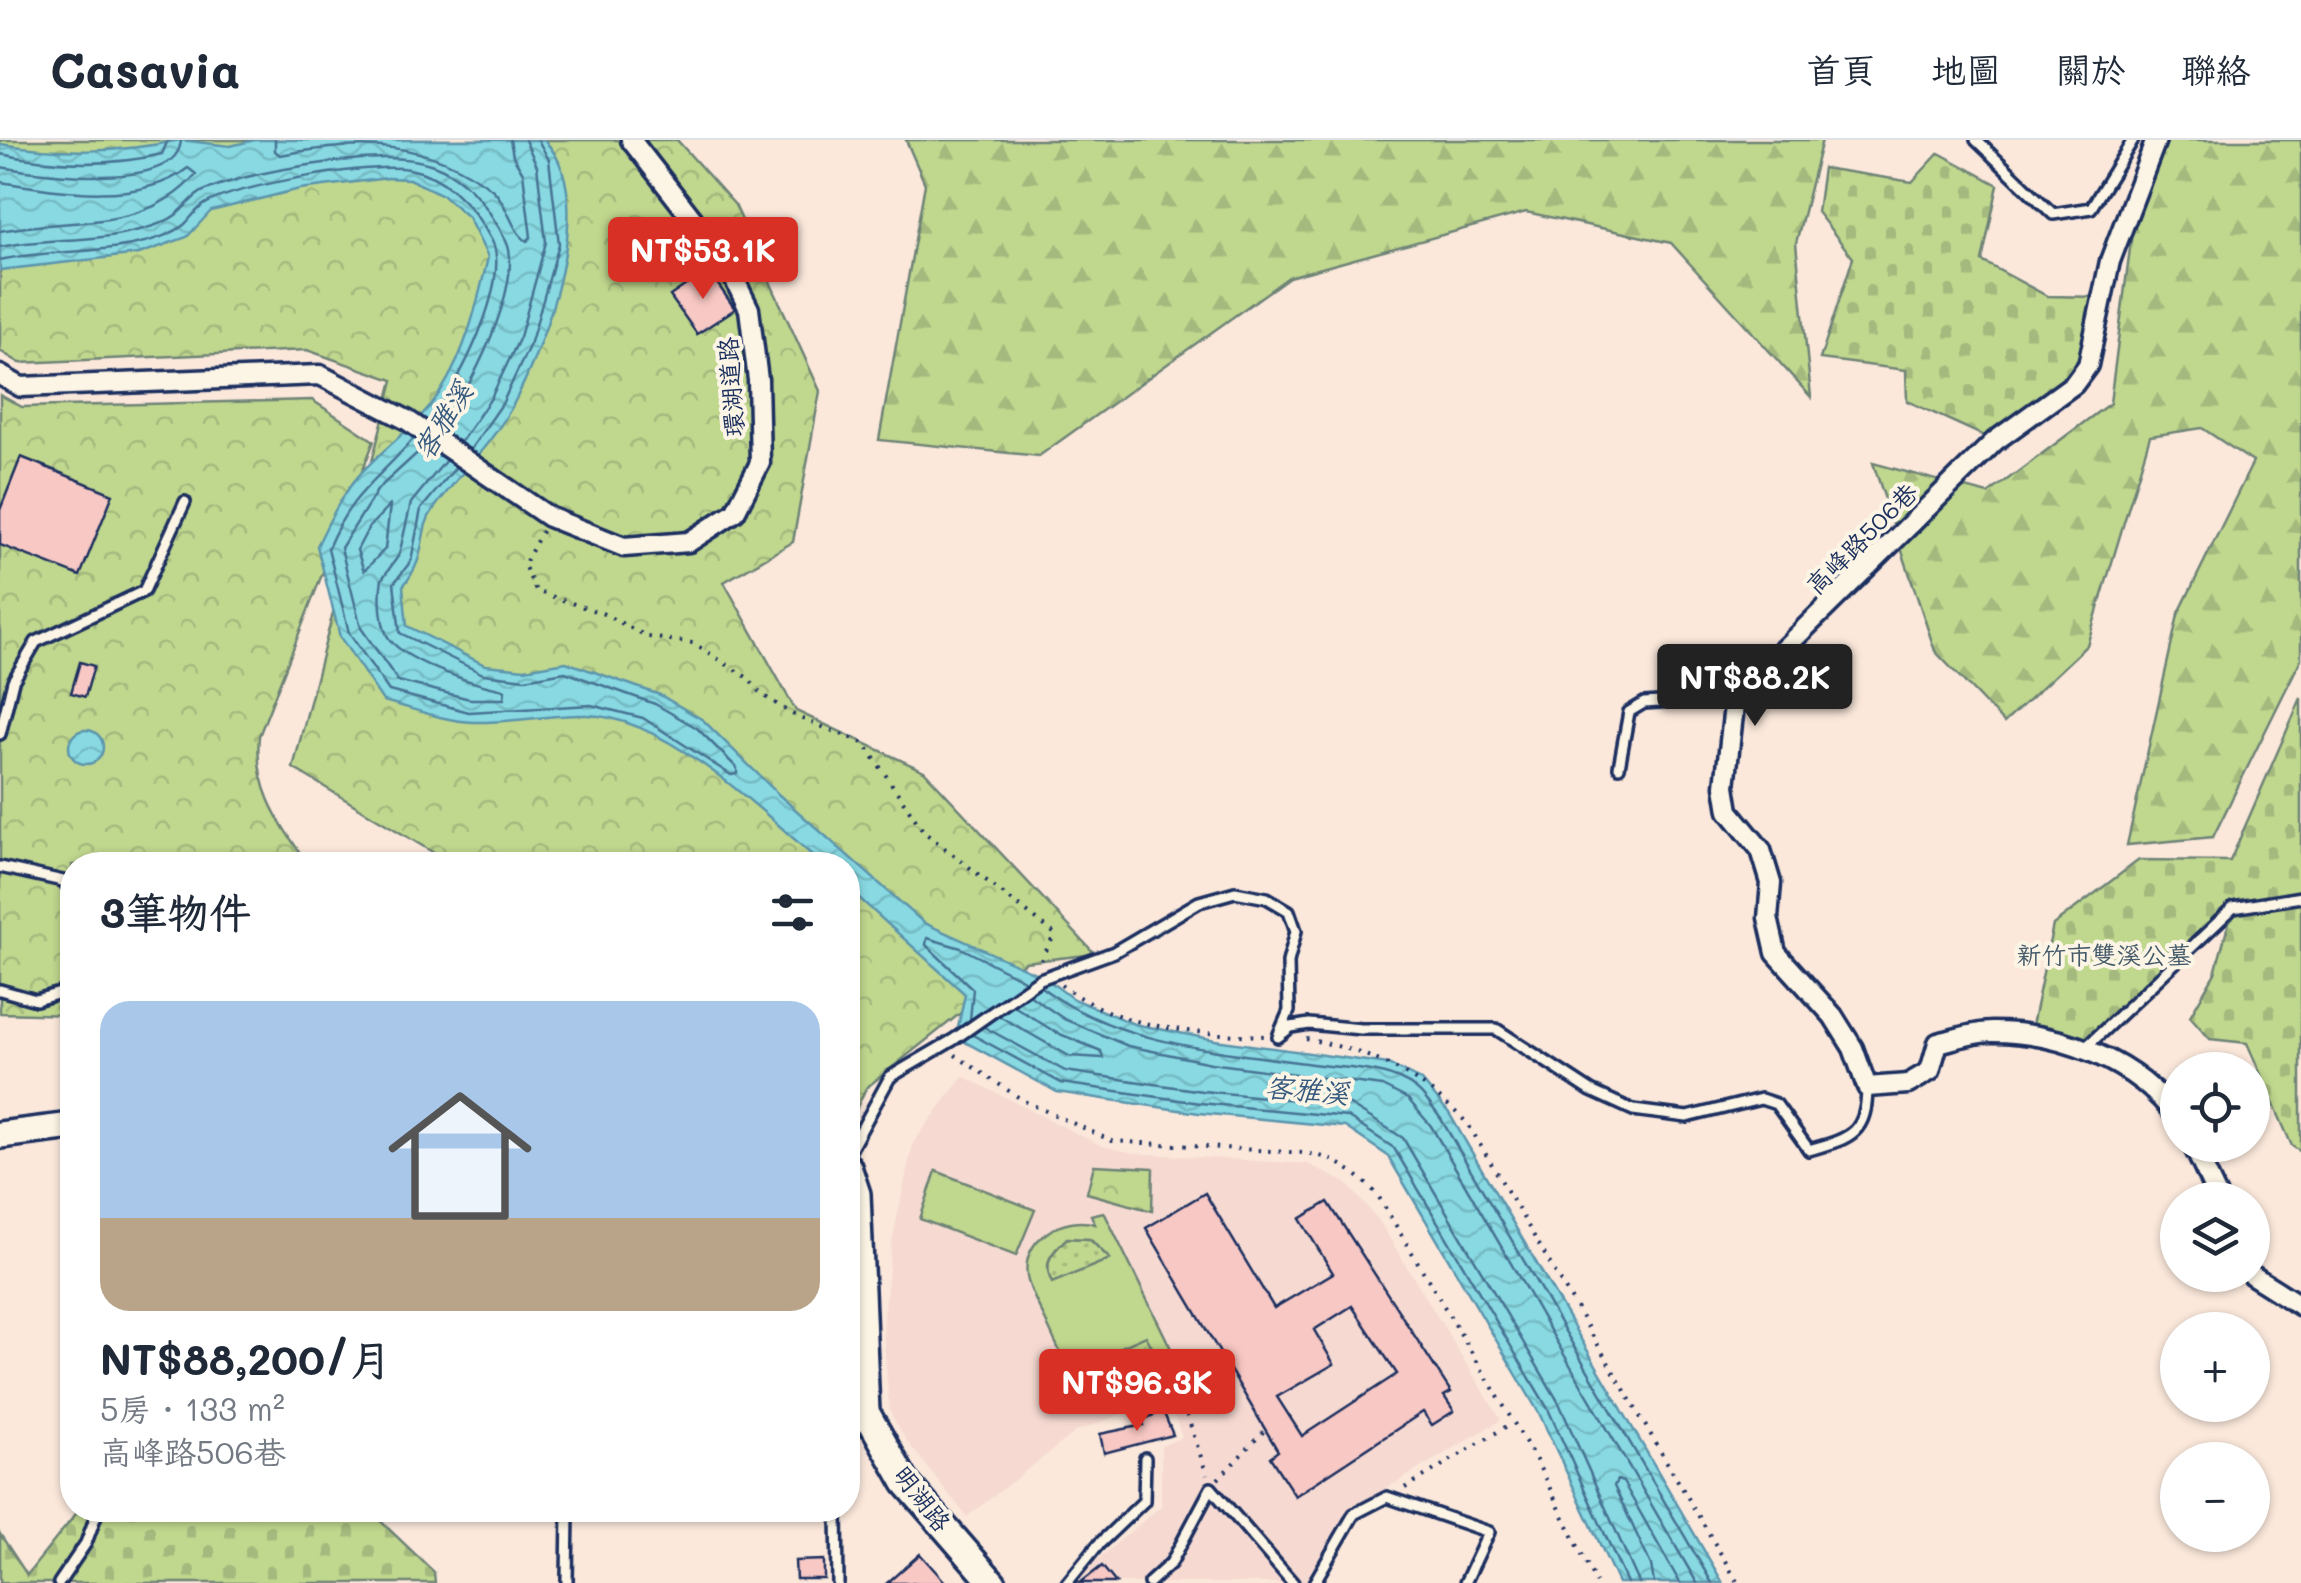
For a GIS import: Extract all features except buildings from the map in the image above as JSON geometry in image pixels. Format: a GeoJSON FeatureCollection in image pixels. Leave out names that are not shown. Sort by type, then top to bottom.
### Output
{"type":"FeatureCollection","features":[{"type":"Feature","properties":{"kind":"street","name":"環湖道路"},"geometry":{"type":"LineString","coordinates":[[0,375],[21,388],[320,375],[407,420],[549,517],[624,547],[689,542],[736,512],[760,463],[758,380],[749,310],[726,262],[632,140]]}},
{"type":"Feature","properties":{"kind":"street","name":"高峰路506巷"},"geometry":{"type":"LineString","coordinates":[[1735,697],[1995,441],[2074,384],[2088,365],[2110,260],[2156,140]]}},
{"type":"Feature","properties":{"kind":"street"},"geometry":{"type":"LineString","coordinates":[[1735,697],[1725,786],[1730,811],[1760,850],[1770,882],[1768,918],[1776,953],[1834,1016],[1853,1048],[1867,1087],[1908,1084],[1930,1071],[1938,1042],[1989,1032],[2060,1039],[2142,1077],[2160,1098]]}},
{"type":"Feature","properties":{"kind":"street"},"geometry":{"type":"LineString","coordinates":[[0,1135],[60,1128]]}},
{"type":"Feature","properties":{"kind":"street","name":"明湖路"},"geometry":{"type":"LineString","coordinates":[[860,1267],[866,1412],[906,1483],[992,1583]]}},
{"type":"Feature","properties":{"kind":"street"},"geometry":{"type":"LineString","coordinates":[[2270,1286],[2301,1306]]}},
{"type":"Feature","properties":{"kind":"lane"},"geometry":{"type":"LineString","coordinates":[[1976,140],[2054,214],[2091,208],[2133,140]]}},
{"type":"Feature","properties":{"kind":"lane"},"geometry":{"type":"LineString","coordinates":[[0,734],[13,681],[36,642],[144,590],[185,502]]}},
{"type":"Feature","properties":{"kind":"lane"},"geometry":{"type":"LineString","coordinates":[[1619,766],[1629,712],[1644,703],[1735,697]]}},
{"type":"Feature","properties":{"kind":"lane"},"geometry":{"type":"LineString","coordinates":[[0,867],[60,880]]}},
{"type":"Feature","properties":{"kind":"lane"},"geometry":{"type":"LineString","coordinates":[[860,1132],[890,1076],[950,1042],[1046,978],[1114,952],[1199,902],[1235,892],[1267,898],[1288,912],[1296,931],[1288,962],[1289,1011],[1278,1037]]}},
{"type":"Feature","properties":{"kind":"lane"},"geometry":{"type":"LineString","coordinates":[[2082,1050],[2232,908],[2301,897]]}},
{"type":"Feature","properties":{"kind":"lane"},"geometry":{"type":"LineString","coordinates":[[0,990],[36,1000],[60,993]]}},
{"type":"Feature","properties":{"kind":"lane"},"geometry":{"type":"LineString","coordinates":[[1278,1037],[1291,1028],[1309,1024],[1361,1029],[1496,1029],[1591,1091],[1633,1110],[1687,1118],[1761,1099],[1776,1104],[1809,1150],[1843,1142],[1855,1132],[1865,1117],[1867,1087]]}},
{"type":"Feature","properties":{"kind":"lane"},"geometry":{"type":"LineString","coordinates":[[860,1422],[866,1412]]}},
{"type":"Feature","properties":{"kind":"lane"},"geometry":{"type":"LineString","coordinates":[[1067,1583],[1097,1546],[1144,1502],[1145,1458]]}},
{"type":"Feature","properties":{"kind":"lane"},"geometry":{"type":"LineString","coordinates":[[1148,1583],[1170,1563],[1210,1488],[1292,1583]]}},
{"type":"Feature","properties":{"kind":"lane"},"geometry":{"type":"LineString","coordinates":[[1314,1583],[1354,1514],[1387,1498],[1489,1532],[1465,1583]]}},
{"type":"Feature","properties":{"kind":"lane"},"geometry":{"type":"LineString","coordinates":[[59,1583],[86,1542],[94,1522]]}},
{"type":"Feature","properties":{"kind":"lane"},"geometry":{"type":"LineString","coordinates":[[566,1583],[568,1522]]}},
{"type":"Feature","properties":{"kind":"lane"},"geometry":{"type":"LineString","coordinates":[[836,1522],[838,1583]]}},
{"type":"Feature","properties":{"kind":"path"},"geometry":{"type":"LineString","coordinates":[[549,517],[524,564],[536,591],[590,608],[648,637],[692,642],[748,678],[761,694],[797,717],[864,743],[924,832],[1055,934],[1039,960],[1046,978],[1120,1017],[1203,1033],[1278,1037],[1340,1046],[1404,1069],[1468,1124],[1738,1583]]}},
{"type":"Feature","properties":{"kind":"path"},"geometry":{"type":"LineString","coordinates":[[950,1042],[958,1059],[990,1081],[1112,1141],[1304,1153],[1328,1156],[1346,1165],[1377,1194],[1563,1510],[1596,1583]]}},
{"type":"Feature","properties":{"kind":"path"},"geometry":{"type":"LineString","coordinates":[[1177,1385],[1210,1488],[1265,1430]]}},
{"type":"Feature","properties":{"kind":"path"},"geometry":{"type":"LineString","coordinates":[[1289,1417],[1296,1412]]}},
{"type":"Feature","properties":{"kind":"path"},"geometry":{"type":"LineString","coordinates":[[1398,1501],[1404,1488],[1512,1423]]}},
{"type":"Feature","properties":{"kind":"shaded area"},"geometry":{"type":"Polygon","coordinates":[[[963,1076],[1102,1146],[1134,1153],[1308,1164],[1346,1183],[1378,1219],[1501,1420],[1357,1506],[1306,1583],[1080,1583],[1081,1573],[1161,1506],[1161,1446],[1182,1437],[1167,1397],[1077,1431],[967,1517],[905,1439],[889,1410],[883,1328],[891,1246],[913,1143],[963,1076]]]}},
{"type":"Feature","properties":{"kind":"green space"},"geometry":{"type":"Polygon","coordinates":[[[0,140],[677,140],[735,205],[820,391],[793,542],[724,582],[796,711],[924,771],[1095,954],[1025,962],[866,1088],[860,1101],[860,852],[432,852],[293,768],[393,380],[307,350],[20,363],[0,351],[0,140]]]}},
{"type":"Feature","properties":{"kind":"green space"},"geometry":{"type":"Polygon","coordinates":[[[906,140],[1822,140],[1796,243],[1811,397],[1671,243],[1526,212],[1289,277],[1039,456],[879,440],[925,184],[906,140]]]}},
{"type":"Feature","properties":{"kind":"green space"},"geometry":{"type":"Polygon","coordinates":[[[2144,140],[2301,140],[2301,659],[2213,837],[2127,845],[2178,615],[2253,462],[2202,428],[2150,436],[2087,645],[2004,723],[1935,651],[1873,463],[1988,494],[2110,403],[2144,140]]]}},
{"type":"Feature","properties":{"kind":"green space"},"geometry":{"type":"Polygon","coordinates":[[[1939,153],[1998,185],[1982,261],[2047,296],[2100,297],[2088,365],[1995,441],[1907,401],[1906,370],[1820,359],[1853,258],[1817,212],[1823,168],[1912,182],[1939,153]]]}},
{"type":"Feature","properties":{"kind":"green space"},"geometry":{"type":"Polygon","coordinates":[[[0,395],[22,407],[312,400],[374,441],[259,736],[264,787],[300,852],[60,852],[60,1015],[0,1013],[0,395]]]}},
{"type":"Feature","properties":{"kind":"green space","name":"新竹市雙溪公墓"},"geometry":{"type":"Polygon","coordinates":[[[2301,698],[2301,1152],[2292,1146],[2270,1096],[2270,1052],[2251,1052],[2247,1043],[2210,1039],[2190,1016],[2215,973],[2232,911],[2082,1050],[2030,1035],[2053,925],[2139,860],[2230,861],[2301,698]]]}},
{"type":"Feature","properties":{"kind":"green space"},"geometry":{"type":"Polygon","coordinates":[[[1094,1165],[1153,1168],[1152,1211],[1087,1193],[1094,1165]]]}},
{"type":"Feature","properties":{"kind":"green space"},"geometry":{"type":"Polygon","coordinates":[[[936,1171],[1035,1210],[1016,1256],[920,1219],[936,1171]]]}},
{"type":"Feature","properties":{"kind":"green space"},"geometry":{"type":"Polygon","coordinates":[[[1104,1212],[1181,1369],[1166,1376],[1163,1370],[1158,1388],[1136,1400],[1117,1404],[1101,1401],[1076,1379],[1056,1345],[1027,1276],[1027,1262],[1038,1240],[1059,1226],[1095,1224],[1091,1215],[1104,1212]],[[1067,1238],[1050,1258],[1052,1283],[1110,1259],[1090,1239],[1067,1238]],[[1146,1336],[1089,1361],[1098,1379],[1118,1385],[1141,1377],[1154,1351],[1146,1336]]]}},
{"type":"Feature","properties":{"kind":"green space"},"geometry":{"type":"Polygon","coordinates":[[[1067,1238],[1089,1239],[1111,1259],[1052,1284],[1050,1258],[1067,1238]]]}},
{"type":"Feature","properties":{"kind":"green space"},"geometry":{"type":"Polygon","coordinates":[[[1147,1335],[1155,1351],[1150,1365],[1134,1383],[1116,1386],[1106,1382],[1089,1361],[1147,1335]]]}},
{"type":"Feature","properties":{"kind":"green space"},"geometry":{"type":"Polygon","coordinates":[[[69,1522],[382,1522],[434,1572],[435,1583],[0,1583],[0,1534],[27,1575],[69,1522]]]}},
{"type":"Feature","properties":{"kind":"water","name":"客雅溪"},"geometry":{"type":"Polygon","coordinates":[[[180,140],[230,146],[255,140],[544,140],[560,165],[568,197],[567,233],[551,311],[512,407],[428,519],[416,564],[403,586],[407,626],[485,665],[525,669],[566,662],[660,695],[703,720],[844,852],[808,852],[713,772],[649,732],[617,720],[573,715],[473,722],[383,701],[340,637],[317,546],[354,481],[425,412],[444,386],[468,332],[488,257],[468,217],[443,195],[409,179],[388,178],[300,189],[211,211],[187,237],[139,254],[0,270],[0,144],[90,151],[180,140]]]}},
{"type":"Feature","properties":{"kind":"water"},"geometry":{"type":"Polygon","coordinates":[[[86,730],[98,735],[103,747],[98,759],[86,764],[74,759],[69,747],[74,735],[86,730]]]}},
{"type":"Feature","properties":{"kind":"water","name":"客雅溪"},"geometry":{"type":"Polygon","coordinates":[[[860,866],[924,923],[1044,977],[1073,999],[1134,1024],[1215,1040],[1388,1064],[1422,1081],[1449,1113],[1723,1583],[1618,1583],[1539,1413],[1388,1156],[1345,1127],[1199,1113],[1057,1092],[956,1037],[965,994],[860,899],[860,866]]]}}]}
